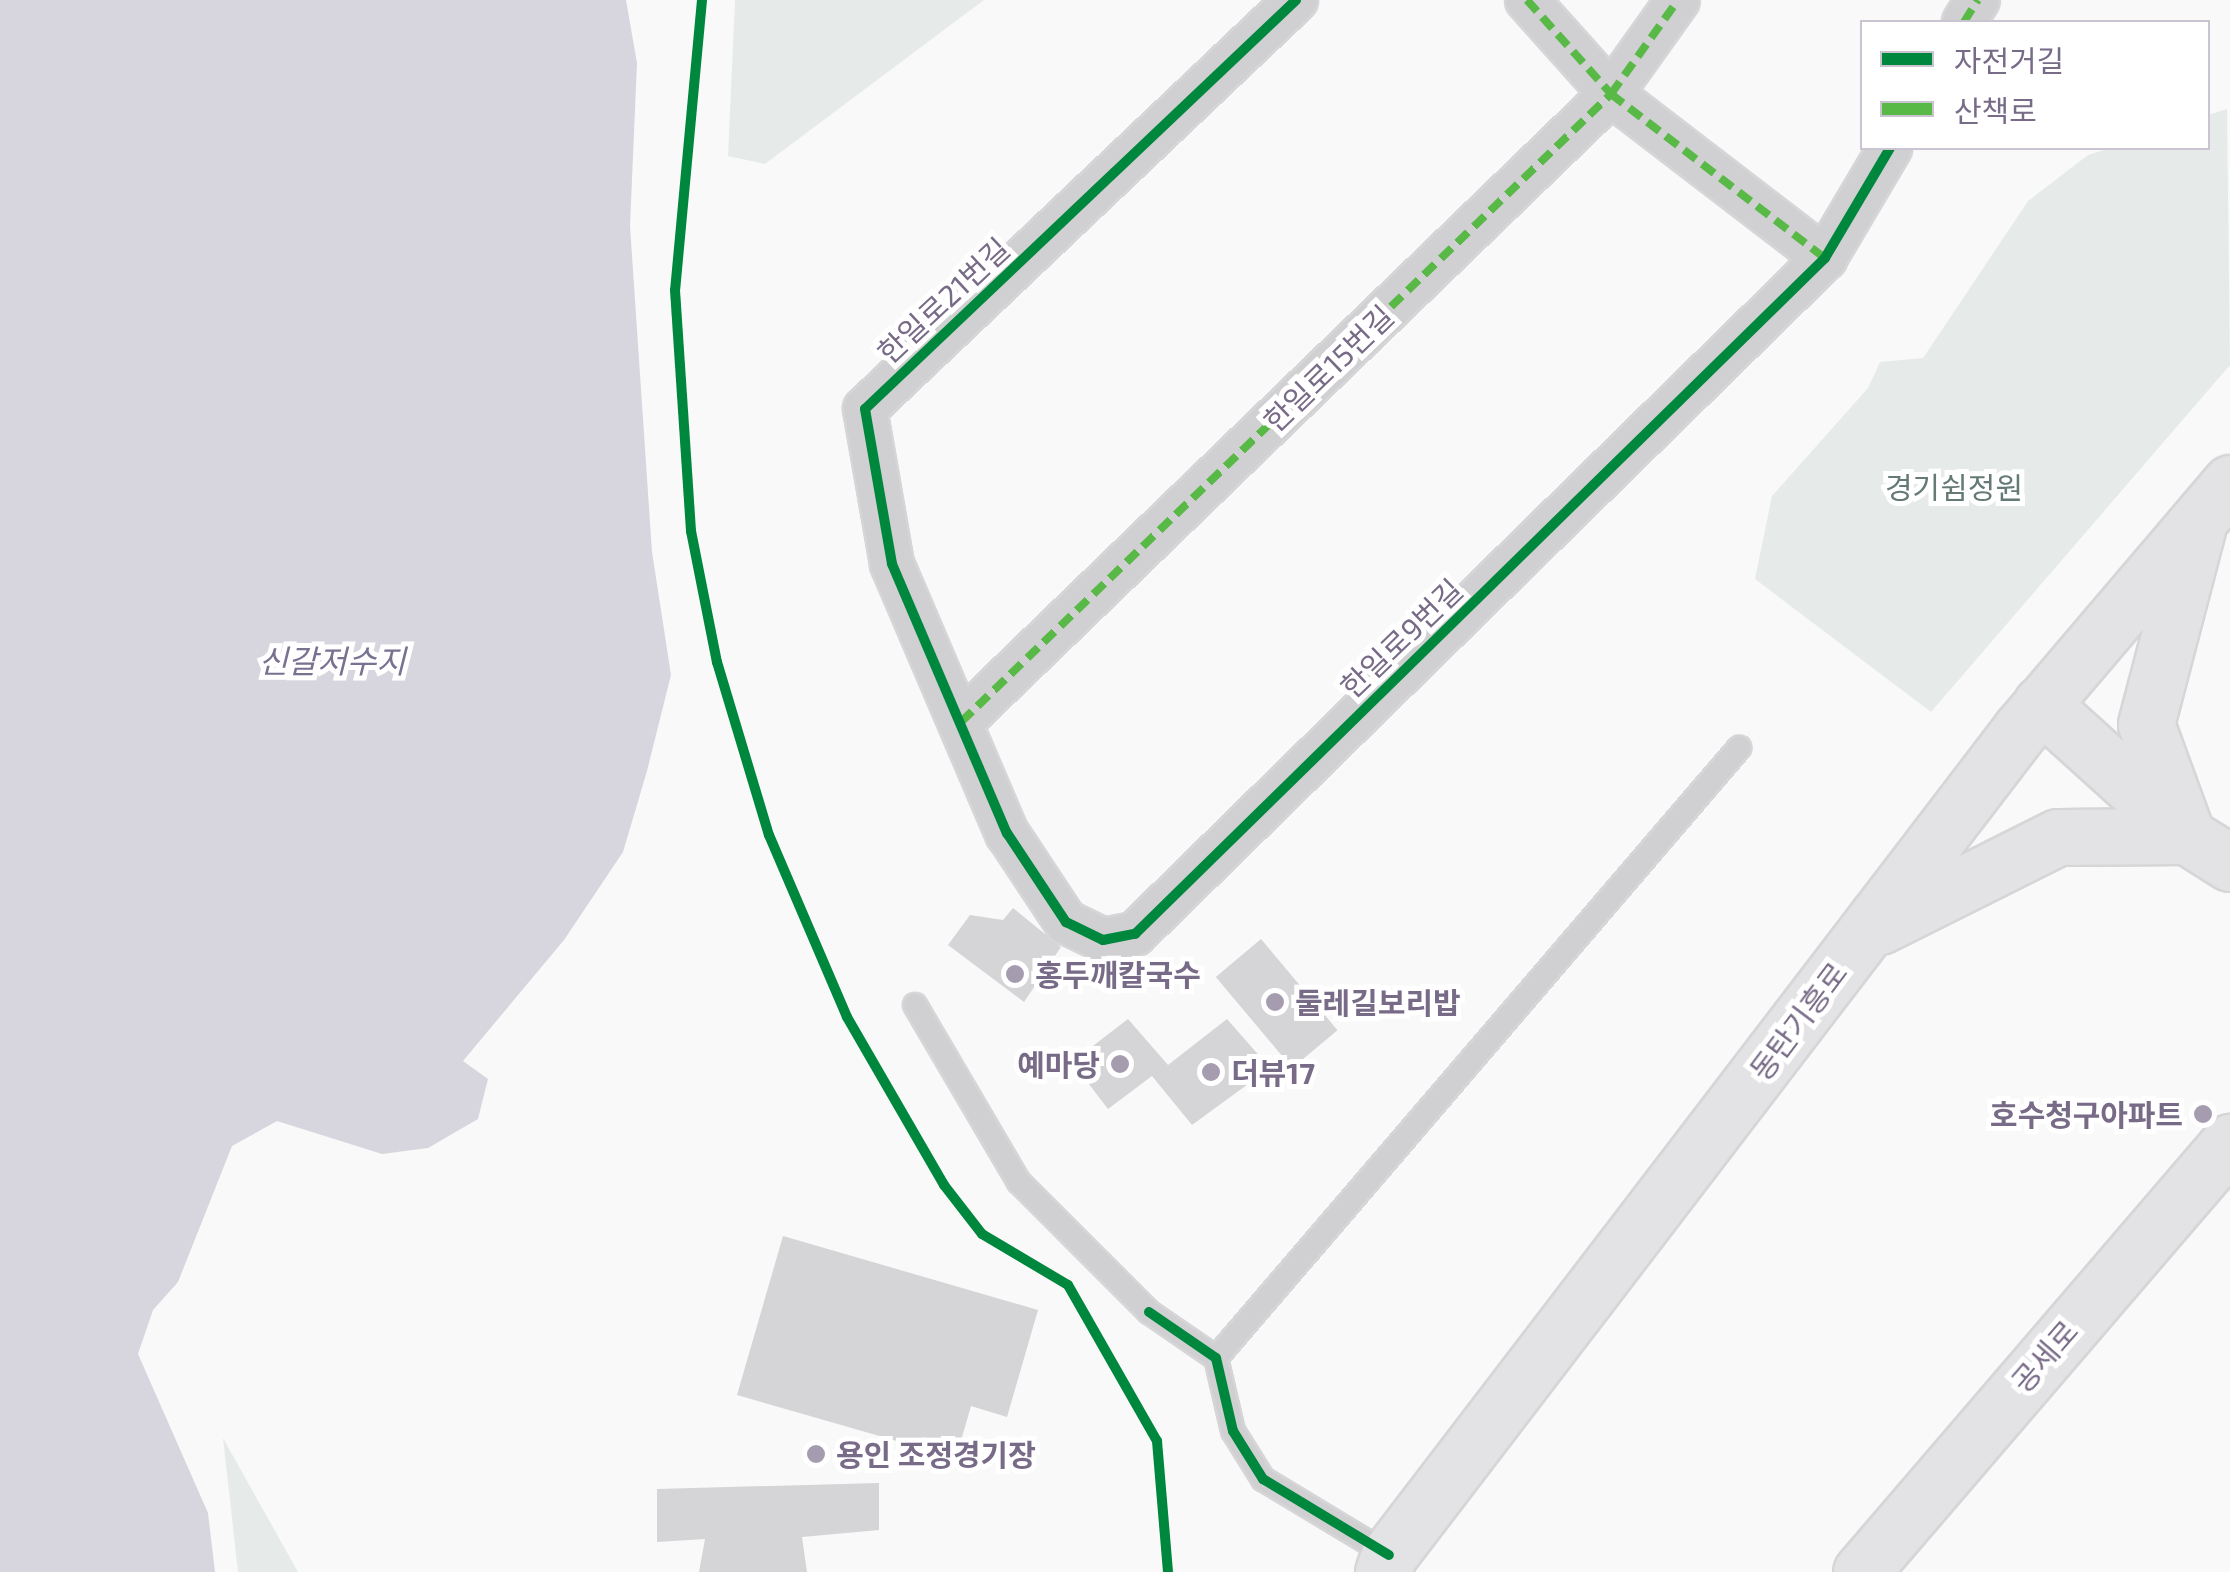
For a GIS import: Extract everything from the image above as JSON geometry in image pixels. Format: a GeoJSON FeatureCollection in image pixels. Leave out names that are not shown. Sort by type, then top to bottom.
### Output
{"type":"FeatureCollection","features":[{"type":"Feature","properties":{"kind":"main road","name":"동탄기흥로"},"geometry":{"type":"LineString","coordinates":[[1386,1564],[2040,704],[2215,501]]}},
{"type":"Feature","properties":{"kind":"main road"},"geometry":{"type":"LineString","coordinates":[[2208,850],[2146,724],[2215,501]]}},
{"type":"Feature","properties":{"kind":"main road"},"geometry":{"type":"LineString","coordinates":[[2040,704],[2208,850]]}},
{"type":"Feature","properties":{"kind":"main road"},"geometry":{"type":"LineString","coordinates":[[1864,934],[1994,864],[2058,838],[2208,850]]}},
{"type":"Feature","properties":{"kind":"main road","name":"공세로"},"geometry":{"type":"LineString","coordinates":[[1861,1572],[2230,1142]]}},
{"type":"Feature","properties":{"kind":"street","name":"한일로21번길"},"geometry":{"type":"LineString","coordinates":[[961,722],[892,564],[865,409],[1296,0]]}},
{"type":"Feature","properties":{"kind":"street"},"geometry":{"type":"LineString","coordinates":[[1527,0],[1611,94],[1825,258]]}},
{"type":"Feature","properties":{"kind":"street","name":"한일로15번길"},"geometry":{"type":"LineString","coordinates":[[961,722],[1611,94],[1678,0]]}},
{"type":"Feature","properties":{"kind":"street","name":"한일로9번길"},"geometry":{"type":"LineString","coordinates":[[961,722],[1007,833],[1066,922],[1103,940],[1134,934],[1825,258],[1889,150]]}},
{"type":"Feature","properties":{"kind":"lane"},"geometry":{"type":"LineString","coordinates":[[1216,1358],[1739,748]]}},
{"type":"Feature","properties":{"kind":"lane"},"geometry":{"type":"LineString","coordinates":[[915,1005],[1019,1182],[1149,1312],[1216,1358],[1233,1432],[1263,1480],[1386,1564]]}},
{"type":"Feature","properties":{"kind":"green space"},"geometry":{"type":"Polygon","coordinates":[[[735,0],[984,0],[765,164],[728,156],[735,0]]]}},
{"type":"Feature","properties":{"kind":"green space","name":"경기쉼정원"},"geometry":{"type":"Polygon","coordinates":[[[2227,109],[2230,365],[1931,712],[1755,579],[1772,496],[1868,388],[1880,362],[1923,358],[2028,201],[2088,155],[2104,150],[2210,150],[2210,114],[2227,109]]]}},
{"type":"Feature","properties":{"kind":"green space"},"geometry":{"type":"Polygon","coordinates":[[[223,1438],[298,1572],[238,1572],[223,1438]]]}},
{"type":"Feature","properties":{"kind":"water","name":"신갈저수지"},"geometry":{"type":"Polygon","coordinates":[[[0,0],[626,0],[637,63],[630,226],[652,552],[671,675],[647,771],[623,852],[564,940],[463,1061],[488,1079],[478,1119],[428,1148],[382,1154],[277,1121],[232,1146],[178,1282],[153,1310],[138,1354],[208,1513],[215,1572],[0,1572],[0,0]]]}},
{"type":"Feature","properties":{"kind":"building","name":"홍두깨칼국수"},"geometry":{"type":"Polygon","coordinates":[[[1013,908],[1061,947],[1024,1002],[948,945],[970,915],[1003,920],[1013,908]]]}},
{"type":"Feature","properties":{"kind":"building","name":"둘레길보리밥"},"geometry":{"type":"Polygon","coordinates":[[[1261,939],[1337,1030],[1292,1068],[1216,977],[1261,939]]]}},
{"type":"Feature","properties":{"kind":"building"},"geometry":{"type":"Polygon","coordinates":[[[1128,1019],[1168,1065],[1227,1019],[1270,1068],[1192,1125],[1152,1076],[1108,1109],[1072,1062],[1128,1019]]]}},
{"type":"Feature","properties":{"kind":"building"},"geometry":{"type":"Polygon","coordinates":[[[783,1236],[1038,1310],[1007,1417],[971,1406],[956,1458],[737,1395],[783,1236]]]}},
{"type":"Feature","properties":{"kind":"building"},"geometry":{"type":"Polygon","coordinates":[[[879,1483],[879,1530],[802,1537],[807,1572],[699,1572],[705,1539],[657,1542],[657,1489],[879,1483]]]}},
{"type":"Feature","properties":{"kind":"marked path"},"geometry":{"type":"LineString","coordinates":[[1527,0],[1611,94],[1825,258]]}},
{"type":"Feature","properties":{"kind":"marked path"},"geometry":{"type":"LineString","coordinates":[[961,722],[1611,94],[1678,0]]}},
{"type":"Feature","properties":{"kind":"marked path"},"geometry":{"type":"LineString","coordinates":[[1965,20],[1978,0]]}},
{"type":"Feature","properties":{"kind":"cycle path"},"geometry":{"type":"LineString","coordinates":[[702,0],[675,290],[691,531],[717,662],[769,835],[847,1017],[944,1185],[982,1234],[1068,1285],[1157,1441],[1168,1572]]}},
{"type":"Feature","properties":{"kind":"cycle path"},"geometry":{"type":"LineString","coordinates":[[1296,0],[865,409],[892,564],[1007,833],[1066,922],[1103,940],[1135,934],[1825,258],[1889,150]]}},
{"type":"Feature","properties":{"kind":"cycle path"},"geometry":{"type":"LineString","coordinates":[[1149,1312],[1216,1358],[1233,1431],[1263,1479],[1389,1555]]}},
{"type":"Feature","properties":{"kind":"place","name":"홍두깨칼국수"},"geometry":{"type":"Point","coordinates":[1015,974]}},
{"type":"Feature","properties":{"kind":"place","name":"둘레길보리밥"},"geometry":{"type":"Point","coordinates":[1275,1002]}},
{"type":"Feature","properties":{"kind":"place","name":"예마당"},"geometry":{"type":"Point","coordinates":[1120,1064]}},
{"type":"Feature","properties":{"kind":"place","name":"더뷰17"},"geometry":{"type":"Point","coordinates":[1211,1072]}},
{"type":"Feature","properties":{"kind":"place","name":"호수청구아파트"},"geometry":{"type":"Point","coordinates":[2203,1114]}},
{"type":"Feature","properties":{"kind":"place","name":"용인 조정경기장"},"geometry":{"type":"Point","coordinates":[816,1454]}}]}
